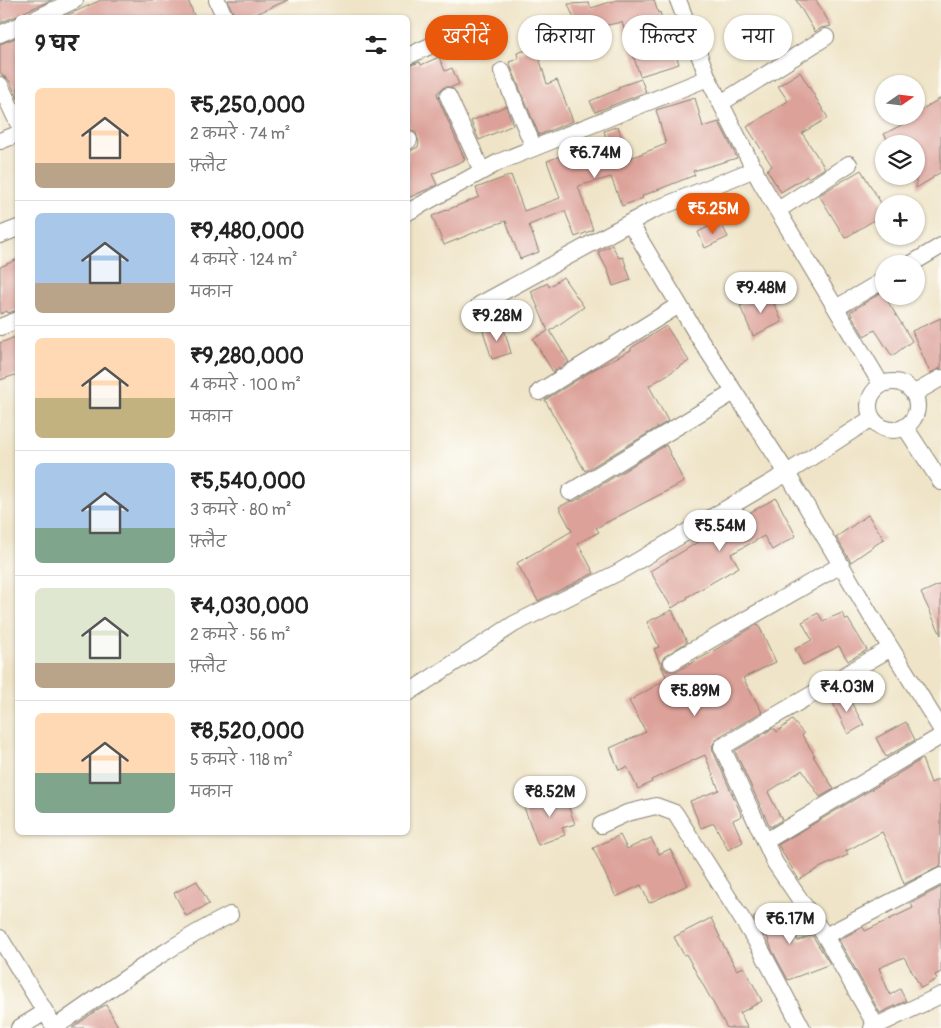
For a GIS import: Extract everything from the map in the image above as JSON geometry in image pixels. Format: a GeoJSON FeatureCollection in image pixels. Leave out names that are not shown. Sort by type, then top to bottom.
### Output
{"type":"FeatureCollection","features":[{"type":"Feature","properties":{"kind":"street"},"geometry":{"type":"LineString","coordinates":[[43,15],[75,0]]}},
{"type":"Feature","properties":{"kind":"street"},"geometry":{"type":"LineString","coordinates":[[217,0],[224,15]]}},
{"type":"Feature","properties":{"kind":"street"},"geometry":{"type":"LineString","coordinates":[[678,0],[708,78],[754,169],[881,384]]}},
{"type":"Feature","properties":{"kind":"street"},"geometry":{"type":"LineString","coordinates":[[0,34],[15,27]]}},
{"type":"Feature","properties":{"kind":"street"},"geometry":{"type":"LineString","coordinates":[[721,103],[826,37]]}},
{"type":"Feature","properties":{"kind":"street"},"geometry":{"type":"LineString","coordinates":[[410,55],[425,48]]}},
{"type":"Feature","properties":{"kind":"street"},"geometry":{"type":"LineString","coordinates":[[502,71],[534,148]]}},
{"type":"Feature","properties":{"kind":"street"},"geometry":{"type":"LineString","coordinates":[[410,211],[499,162],[708,78]]}},
{"type":"Feature","properties":{"kind":"street"},"geometry":{"type":"LineString","coordinates":[[0,85],[15,117]]}},
{"type":"Feature","properties":{"kind":"street"},"geometry":{"type":"LineString","coordinates":[[448,96],[482,172]]}},
{"type":"Feature","properties":{"kind":"street"},"geometry":{"type":"LineString","coordinates":[[0,142],[15,135]]}},
{"type":"Feature","properties":{"kind":"street"},"geometry":{"type":"LineString","coordinates":[[778,210],[849,164]]}},
{"type":"Feature","properties":{"kind":"street"},"geometry":{"type":"LineString","coordinates":[[479,305],[651,211],[754,169]]}},
{"type":"Feature","properties":{"kind":"street"},"geometry":{"type":"LineString","coordinates":[[630,223],[679,305],[787,473],[941,729]]}},
{"type":"Feature","properties":{"kind":"street"},"geometry":{"type":"LineString","coordinates":[[0,235],[15,229]]}},
{"type":"Feature","properties":{"kind":"street"},"geometry":{"type":"LineString","coordinates":[[925,255],[941,246]]}},
{"type":"Feature","properties":{"kind":"street"},"geometry":{"type":"LineString","coordinates":[[836,308],[875,285]]}},
{"type":"Feature","properties":{"kind":"street"},"geometry":{"type":"LineString","coordinates":[[539,392],[679,305]]}},
{"type":"Feature","properties":{"kind":"street"},"geometry":{"type":"LineString","coordinates":[[0,326],[15,321]]}},
{"type":"Feature","properties":{"kind":"street"},"geometry":{"type":"LineString","coordinates":[[915,393],[941,378]]}},
{"type":"Feature","properties":{"kind":"street"},"geometry":{"type":"LineString","coordinates":[[888,381],[896,381],[910,387],[915,393],[918,408],[916,416],[906,427],[891,430],[877,424],[872,418],[869,410],[871,395],[881,384],[888,381]]}},
{"type":"Feature","properties":{"kind":"street"},"geometry":{"type":"LineString","coordinates":[[570,492],[734,392]]}},
{"type":"Feature","properties":{"kind":"street"},"geometry":{"type":"LineString","coordinates":[[410,692],[514,624],[617,573],[787,473],[872,418]]}},
{"type":"Feature","properties":{"kind":"street"},"geometry":{"type":"LineString","coordinates":[[906,427],[941,482]]}},
{"type":"Feature","properties":{"kind":"street"},"geometry":{"type":"LineString","coordinates":[[672,662],[841,565]]}},
{"type":"Feature","properties":{"kind":"street"},"geometry":{"type":"LineString","coordinates":[[891,648],[722,748],[776,863],[825,936],[875,1027],[941,995]]}},
{"type":"Feature","properties":{"kind":"street"},"geometry":{"type":"LineString","coordinates":[[766,842],[941,736]]}},
{"type":"Feature","properties":{"kind":"street"},"geometry":{"type":"LineString","coordinates":[[600,825],[627,813],[656,806],[675,814],[759,946],[802,1028]]}},
{"type":"Feature","properties":{"kind":"street"},"geometry":{"type":"LineString","coordinates":[[825,936],[941,876]]}},
{"type":"Feature","properties":{"kind":"street"},"geometry":{"type":"LineString","coordinates":[[0,938],[54,1028],[145,965],[202,929],[230,915]]}},
{"type":"Feature","properties":{"kind":"street"},"geometry":{"type":"LineString","coordinates":[[19,1028],[45,1012]]}},
{"type":"Feature","properties":{"kind":"building"},"geometry":{"type":"Polygon","coordinates":[[[0,0],[52,0],[24,12],[26,15],[15,15],[15,17],[0,23],[0,0]]]}},
{"type":"Feature","properties":{"kind":"building"},"geometry":{"type":"Polygon","coordinates":[[[101,0],[188,0],[194,15],[68,15],[101,0]]]}},
{"type":"Feature","properties":{"kind":"building"},"geometry":{"type":"Polygon","coordinates":[[[228,0],[288,0],[254,15],[234,15],[228,0]]]}},
{"type":"Feature","properties":{"kind":"building"},"geometry":{"type":"Polygon","coordinates":[[[617,0],[654,0],[658,13],[660,12],[661,15],[622,15],[622,22],[612,24],[612,15],[572,15],[568,4],[589,3],[591,8],[617,0]]]}},
{"type":"Feature","properties":{"kind":"building"},"geometry":{"type":"Polygon","coordinates":[[[796,0],[816,0],[831,26],[821,28],[815,32],[796,0]]]}},
{"type":"Feature","properties":{"kind":"building"},"geometry":{"type":"Polygon","coordinates":[[[15,38],[15,93],[9,80],[0,71],[0,44],[15,38]]]}},
{"type":"Feature","properties":{"kind":"building"},"geometry":{"type":"Polygon","coordinates":[[[518,59],[540,60],[547,84],[557,80],[573,121],[539,135],[509,62],[518,59]]]}},
{"type":"Feature","properties":{"kind":"building"},"geometry":{"type":"Polygon","coordinates":[[[432,60],[440,60],[445,71],[452,68],[459,84],[452,87],[444,87],[437,93],[465,160],[432,174],[437,185],[410,197],[410,151],[418,147],[419,142],[416,133],[410,128],[410,65],[420,62],[421,65],[432,60]]]}},
{"type":"Feature","properties":{"kind":"building"},"geometry":{"type":"Polygon","coordinates":[[[635,60],[678,60],[679,64],[640,76],[635,60]]]}},
{"type":"Feature","properties":{"kind":"building"},"geometry":{"type":"Polygon","coordinates":[[[800,72],[828,118],[802,133],[825,168],[808,178],[807,176],[781,192],[767,170],[772,166],[747,127],[788,101],[778,86],[800,72]]]}},
{"type":"Feature","properties":{"kind":"building"},"geometry":{"type":"Polygon","coordinates":[[[641,79],[646,92],[595,112],[590,101],[619,89],[618,87],[641,79]]]}},
{"type":"Feature","properties":{"kind":"building"},"geometry":{"type":"Polygon","coordinates":[[[695,98],[703,127],[719,122],[737,158],[693,171],[695,175],[622,206],[611,177],[578,186],[593,230],[575,237],[565,211],[529,225],[539,252],[520,259],[506,221],[444,245],[432,216],[479,197],[476,188],[511,175],[524,211],[560,198],[547,161],[566,154],[567,158],[608,145],[604,131],[618,126],[628,159],[666,144],[656,110],[695,98]]]}},
{"type":"Feature","properties":{"kind":"building"},"geometry":{"type":"Polygon","coordinates":[[[941,98],[941,172],[925,183],[925,135],[884,134],[901,125],[925,125],[925,108],[941,98]]]}},
{"type":"Feature","properties":{"kind":"building"},"geometry":{"type":"Polygon","coordinates":[[[506,106],[513,125],[479,140],[471,121],[506,106]]]}},
{"type":"Feature","properties":{"kind":"building"},"geometry":{"type":"Polygon","coordinates":[[[861,170],[876,195],[875,220],[845,238],[819,195],[861,170]]]}},
{"type":"Feature","properties":{"kind":"building"},"geometry":{"type":"Polygon","coordinates":[[[720,221],[728,237],[705,248],[698,232],[720,221]]]}},
{"type":"Feature","properties":{"kind":"building"},"geometry":{"type":"Polygon","coordinates":[[[612,245],[619,258],[623,257],[631,280],[613,286],[598,252],[612,245]]]}},
{"type":"Feature","properties":{"kind":"building"},"geometry":{"type":"Polygon","coordinates":[[[15,260],[15,311],[8,313],[7,311],[0,314],[0,267],[15,260]]]}},
{"type":"Feature","properties":{"kind":"building"},"geometry":{"type":"Polygon","coordinates":[[[563,277],[584,307],[550,331],[569,362],[553,372],[533,339],[548,331],[531,291],[548,283],[549,287],[563,277]]]}},
{"type":"Feature","properties":{"kind":"building"},"geometry":{"type":"Polygon","coordinates":[[[769,292],[782,322],[753,336],[740,306],[769,292]]]}},
{"type":"Feature","properties":{"kind":"building"},"geometry":{"type":"Polygon","coordinates":[[[875,296],[875,305],[890,305],[912,341],[892,356],[875,330],[864,336],[850,312],[875,296]]]}},
{"type":"Feature","properties":{"kind":"building"},"geometry":{"type":"Polygon","coordinates":[[[941,318],[941,368],[930,373],[912,331],[941,318]]]}},
{"type":"Feature","properties":{"kind":"building"},"geometry":{"type":"Polygon","coordinates":[[[503,325],[511,353],[492,359],[483,331],[503,325]]]}},
{"type":"Feature","properties":{"kind":"building"},"geometry":{"type":"Polygon","coordinates":[[[666,326],[689,361],[649,386],[668,421],[585,471],[545,400],[593,370],[631,350],[631,348],[666,326]]]}},
{"type":"Feature","properties":{"kind":"building"},"geometry":{"type":"Polygon","coordinates":[[[15,337],[15,375],[0,380],[0,343],[15,337]]]}},
{"type":"Feature","properties":{"kind":"building"},"geometry":{"type":"Polygon","coordinates":[[[666,445],[684,482],[596,528],[599,532],[578,543],[594,573],[538,601],[517,563],[572,531],[559,507],[575,501],[666,445]]]}},
{"type":"Feature","properties":{"kind":"building"},"geometry":{"type":"Polygon","coordinates":[[[776,498],[796,536],[772,550],[764,536],[731,554],[739,567],[687,597],[672,608],[650,571],[776,498]]]}},
{"type":"Feature","properties":{"kind":"building"},"geometry":{"type":"Polygon","coordinates":[[[868,515],[884,539],[851,562],[836,537],[868,515]]]}},
{"type":"Feature","properties":{"kind":"building"},"geometry":{"type":"Polygon","coordinates":[[[941,584],[941,635],[921,593],[941,584]]]}},
{"type":"Feature","properties":{"kind":"building"},"geometry":{"type":"Polygon","coordinates":[[[672,610],[687,642],[664,657],[662,661],[663,667],[667,671],[677,671],[758,624],[776,662],[743,678],[762,712],[717,738],[712,746],[742,816],[733,820],[743,842],[728,850],[714,823],[701,828],[690,801],[719,790],[705,755],[651,780],[652,782],[638,789],[627,767],[619,770],[610,748],[646,732],[629,701],[667,679],[654,649],[659,647],[647,622],[672,610]]]}},
{"type":"Feature","properties":{"kind":"building"},"geometry":{"type":"Polygon","coordinates":[[[818,613],[823,621],[842,613],[846,620],[848,619],[867,650],[848,661],[839,646],[803,665],[795,649],[812,640],[802,622],[818,613]]]}},
{"type":"Feature","properties":{"kind":"building"},"geometry":{"type":"Polygon","coordinates":[[[845,692],[864,725],[848,734],[831,699],[845,692]]]}},
{"type":"Feature","properties":{"kind":"building"},"geometry":{"type":"Polygon","coordinates":[[[792,720],[804,734],[802,735],[815,756],[813,756],[834,789],[820,797],[802,770],[768,792],[782,820],[770,827],[735,751],[772,729],[775,729],[777,732],[792,720]]]}},
{"type":"Feature","properties":{"kind":"building"},"geometry":{"type":"Polygon","coordinates":[[[906,722],[915,740],[886,757],[876,738],[906,722]]]}},
{"type":"Feature","properties":{"kind":"building"},"geometry":{"type":"Polygon","coordinates":[[[922,759],[931,783],[941,778],[941,866],[904,884],[882,832],[846,851],[848,855],[819,868],[799,880],[778,845],[922,759]]]}},
{"type":"Feature","properties":{"kind":"building"},"geometry":{"type":"Polygon","coordinates":[[[563,792],[575,824],[562,828],[565,835],[538,845],[524,807],[563,792]]]}},
{"type":"Feature","properties":{"kind":"building"},"geometry":{"type":"Polygon","coordinates":[[[620,835],[627,849],[651,838],[659,854],[670,849],[688,885],[649,903],[641,885],[616,897],[593,848],[620,835]]]}},
{"type":"Feature","properties":{"kind":"building"},"geometry":{"type":"Polygon","coordinates":[[[197,881],[209,904],[186,916],[174,893],[197,881]]]}},
{"type":"Feature","properties":{"kind":"building"},"geometry":{"type":"Polygon","coordinates":[[[941,887],[941,972],[935,975],[937,979],[921,988],[904,957],[879,968],[890,995],[900,989],[906,1001],[880,1013],[839,940],[863,927],[865,931],[913,908],[911,903],[941,887]]]}},
{"type":"Feature","properties":{"kind":"building"},"geometry":{"type":"Polygon","coordinates":[[[781,904],[798,941],[812,935],[830,964],[788,980],[772,950],[766,933],[764,935],[753,918],[781,904]]]}},
{"type":"Feature","properties":{"kind":"building"},"geometry":{"type":"Polygon","coordinates":[[[711,918],[737,970],[744,967],[762,1001],[740,1013],[748,1028],[727,1028],[686,954],[684,955],[674,937],[711,918]]]}},
{"type":"Feature","properties":{"kind":"building"},"geometry":{"type":"Polygon","coordinates":[[[106,1005],[119,1028],[72,1028],[100,1008],[106,1005]]]}}]}
